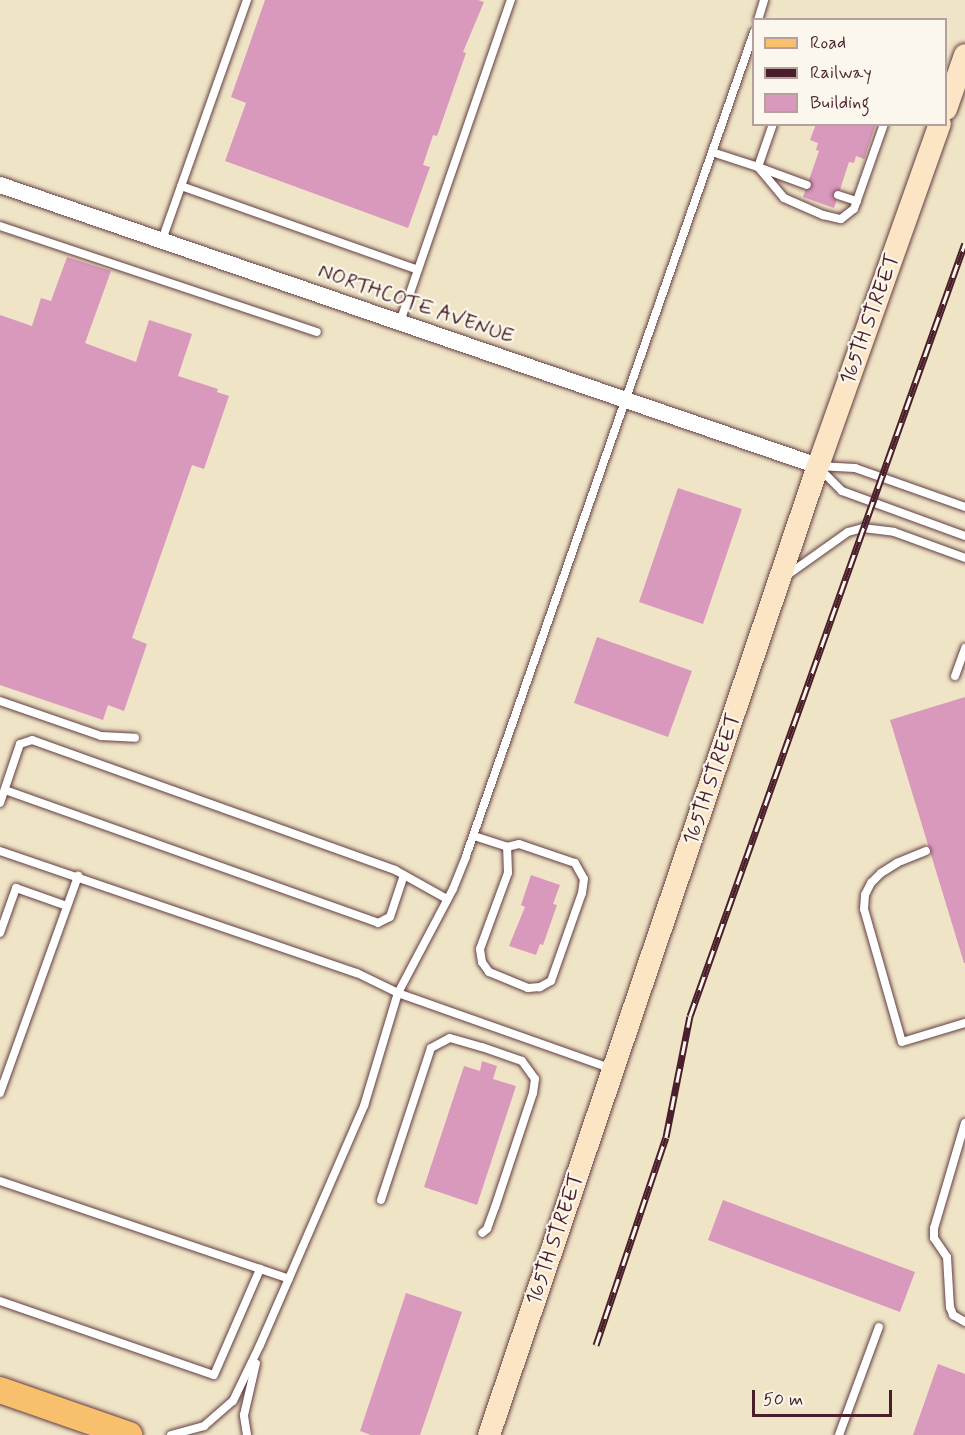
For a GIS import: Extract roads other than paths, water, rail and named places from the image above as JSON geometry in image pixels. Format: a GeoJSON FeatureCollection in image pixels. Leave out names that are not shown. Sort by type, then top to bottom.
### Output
{"type":"FeatureCollection","features":[{"type":"Feature","properties":{"kind":"main road"},"geometry":{"type":"LineString","coordinates":[[947,104],[965,54]]}},
{"type":"Feature","properties":{"kind":"main road","name":"165TH STREET"},"geometry":{"type":"LineString","coordinates":[[489,1435],[818,466],[939,126]]}},
{"type":"Feature","properties":{"kind":"main road"},"geometry":{"type":"LineString","coordinates":[[0,1390],[113,1432]]}},
{"type":"Feature","properties":{"kind":"street","name":"NORTHCOTE AVENUE"},"geometry":{"type":"LineString","coordinates":[[0,185],[818,466]]}},
{"type":"Feature","properties":{"kind":"lane"},"geometry":{"type":"LineString","coordinates":[[162,240],[247,0]]}},
{"type":"Feature","properties":{"kind":"lane"},"geometry":{"type":"LineString","coordinates":[[400,322],[511,0]]}},
{"type":"Feature","properties":{"kind":"lane"},"geometry":{"type":"LineString","coordinates":[[759,18],[764,0]]}},
{"type":"Feature","properties":{"kind":"lane"},"geometry":{"type":"LineString","coordinates":[[171,1435],[204,1426],[232,1401],[260,1345],[364,1106],[398,993],[447,899],[474,836],[752,36]]}},
{"type":"Feature","properties":{"kind":"lane"},"geometry":{"type":"LineString","coordinates":[[758,167],[772,126]]}},
{"type":"Feature","properties":{"kind":"lane"},"geometry":{"type":"LineString","coordinates":[[758,167],[784,198],[823,215],[841,219],[854,209],[883,126]]}},
{"type":"Feature","properties":{"kind":"lane"},"geometry":{"type":"LineString","coordinates":[[712,152],[807,185]]}},
{"type":"Feature","properties":{"kind":"lane"},"geometry":{"type":"LineString","coordinates":[[181,186],[418,270]]}},
{"type":"Feature","properties":{"kind":"lane"},"geometry":{"type":"LineString","coordinates":[[838,195],[857,201]]}},
{"type":"Feature","properties":{"kind":"lane"},"geometry":{"type":"LineString","coordinates":[[0,226],[317,332]]}},
{"type":"Feature","properties":{"kind":"lane"},"geometry":{"type":"LineString","coordinates":[[818,466],[855,468],[965,507]]}},
{"type":"Feature","properties":{"kind":"lane"},"geometry":{"type":"LineString","coordinates":[[818,466],[842,490],[965,536]]}},
{"type":"Feature","properties":{"kind":"lane"},"geometry":{"type":"LineString","coordinates":[[779,582],[848,532],[863,528],[894,532],[965,558]]}},
{"type":"Feature","properties":{"kind":"lane"},"geometry":{"type":"LineString","coordinates":[[955,676],[965,648]]}},
{"type":"Feature","properties":{"kind":"lane"},"geometry":{"type":"LineString","coordinates":[[0,701],[101,736],[135,738]]}},
{"type":"Feature","properties":{"kind":"lane"},"geometry":{"type":"LineString","coordinates":[[0,803],[20,744],[32,740],[404,875],[447,899]]}},
{"type":"Feature","properties":{"kind":"lane"},"geometry":{"type":"LineString","coordinates":[[4,790],[378,922],[390,917],[404,875]]}},
{"type":"Feature","properties":{"kind":"lane"},"geometry":{"type":"LineString","coordinates":[[474,836],[507,847],[519,844],[575,863],[584,879],[582,893],[551,981],[540,987],[528,988],[489,972],[482,962],[480,949],[508,873],[507,847]]}},
{"type":"Feature","properties":{"kind":"lane"},"geometry":{"type":"LineString","coordinates":[[0,851],[357,973],[398,993],[613,1069]]}},
{"type":"Feature","properties":{"kind":"lane"},"geometry":{"type":"LineString","coordinates":[[926,851],[897,862],[881,873],[871,883],[865,895],[864,909],[902,1042],[965,1023]]}},
{"type":"Feature","properties":{"kind":"lane"},"geometry":{"type":"LineString","coordinates":[[0,1093],[78,876]]}},
{"type":"Feature","properties":{"kind":"lane"},"geometry":{"type":"LineString","coordinates":[[0,933],[15,888],[67,906]]}},
{"type":"Feature","properties":{"kind":"lane"},"geometry":{"type":"LineString","coordinates":[[381,1200],[431,1048],[450,1038],[522,1061],[535,1079],[533,1093],[495,1207],[487,1228],[482,1233]]}},
{"type":"Feature","properties":{"kind":"lane"},"geometry":{"type":"LineString","coordinates":[[965,1123],[934,1228],[934,1238],[947,1257],[950,1307],[953,1315],[965,1322]]}},
{"type":"Feature","properties":{"kind":"lane"},"geometry":{"type":"LineString","coordinates":[[0,1181],[289,1279]]}},
{"type":"Feature","properties":{"kind":"lane"},"geometry":{"type":"LineString","coordinates":[[0,1301],[214,1375],[260,1269]]}},
{"type":"Feature","properties":{"kind":"lane"},"geometry":{"type":"LineString","coordinates":[[839,1435],[879,1327]]}},
{"type":"Feature","properties":{"kind":"lane"},"geometry":{"type":"LineString","coordinates":[[247,1435],[244,1415],[260,1345]]}},
{"type":"Feature","properties":{"kind":"railway"},"geometry":{"type":"LineString","coordinates":[[596,1345],[666,1137],[690,1016],[965,243]]}}]}
